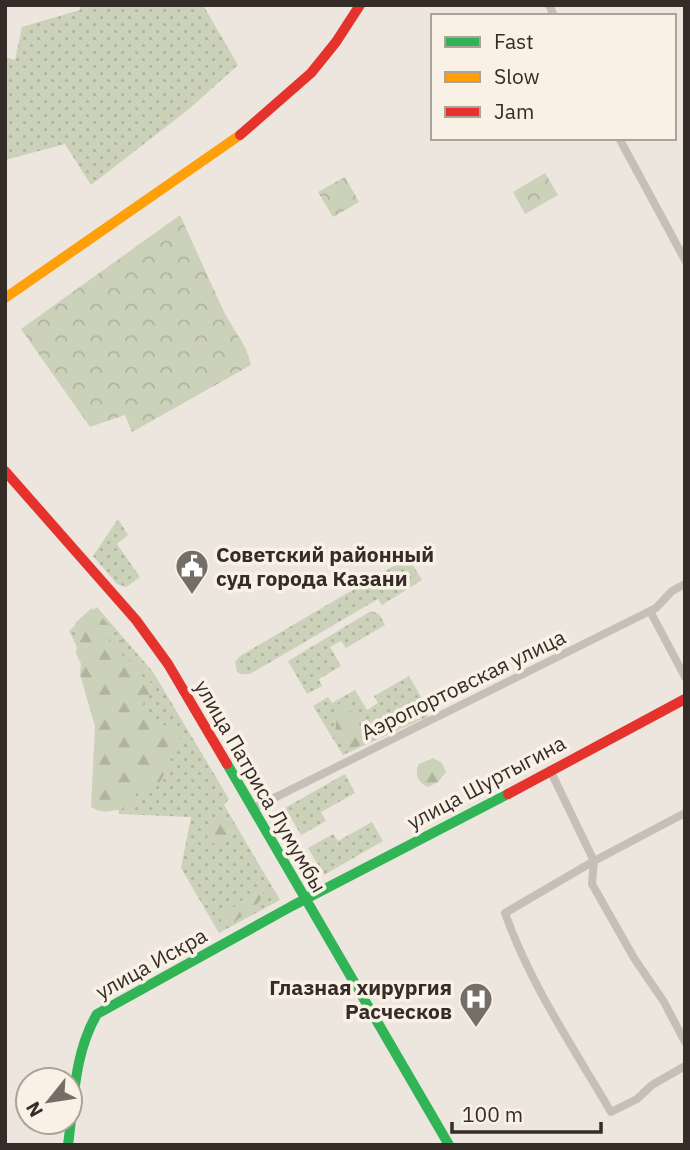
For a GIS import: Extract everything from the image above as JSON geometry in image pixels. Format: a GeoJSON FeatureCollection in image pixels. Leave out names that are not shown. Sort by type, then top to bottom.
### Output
{"type":"FeatureCollection","features":[{"type":"Feature","properties":{"kind":"main road"},"geometry":{"type":"LineString","coordinates":[[5,298],[240,135],[311,73],[336,42],[360,5]]}},
{"type":"Feature","properties":{"kind":"main road","name":"улица Патриса Лумумбы"},"geometry":{"type":"LineString","coordinates":[[5,471],[136,620],[168,664],[449,1145]]}},
{"type":"Feature","properties":{"kind":"main road","name":"улица Шуртыгина"},"geometry":{"type":"LineString","coordinates":[[304,900],[685,699]]}},
{"type":"Feature","properties":{"kind":"main road","name":"улица Искра"},"geometry":{"type":"LineString","coordinates":[[68,1145],[82,1053],[92,1020],[97,1014],[304,900]]}},
{"type":"Feature","properties":{"kind":"street"},"geometry":{"type":"LineString","coordinates":[[620,140],[685,260]]}},
{"type":"Feature","properties":{"kind":"street","name":"Аэропортовская улица"},"geometry":{"type":"LineString","coordinates":[[252,809],[650,611],[659,606],[672,591],[685,584]]}},
{"type":"Feature","properties":{"kind":"street"},"geometry":{"type":"LineString","coordinates":[[650,611],[685,677]]}},
{"type":"Feature","properties":{"kind":"street"},"geometry":{"type":"LineString","coordinates":[[550,770],[594,861],[592,884],[634,958],[664,1002],[685,1042]]}},
{"type":"Feature","properties":{"kind":"street"},"geometry":{"type":"LineString","coordinates":[[685,813],[594,861],[505,913],[516,947],[611,1112],[637,1099],[652,1084],[685,1066]]}},
{"type":"Feature","properties":{"kind":"green space"},"geometry":{"type":"Polygon","coordinates":[[[80,5],[203,5],[238,65],[189,109],[91,185],[65,144],[5,160],[5,57],[15,60],[22,27],[80,10],[80,5]]]}},
{"type":"Feature","properties":{"kind":"green space"},"geometry":{"type":"Polygon","coordinates":[[[545,173],[558,195],[525,214],[513,192],[545,173]]]}},
{"type":"Feature","properties":{"kind":"green space"},"geometry":{"type":"Polygon","coordinates":[[[345,177],[359,202],[333,217],[318,192],[345,177]]]}},
{"type":"Feature","properties":{"kind":"green space"},"geometry":{"type":"Polygon","coordinates":[[[180,215],[225,314],[246,349],[251,365],[132,432],[125,415],[90,427],[21,329],[180,215]]]}},
{"type":"Feature","properties":{"kind":"green space"},"geometry":{"type":"Polygon","coordinates":[[[118,519],[128,535],[117,544],[140,577],[126,587],[117,584],[93,556],[118,519]]]}},
{"type":"Feature","properties":{"kind":"green space"},"geometry":{"type":"Polygon","coordinates":[[[404,560],[411,562],[422,580],[382,605],[378,599],[250,674],[237,672],[235,662],[240,656],[404,560]]]}},
{"type":"Feature","properties":{"kind":"green space"},"geometry":{"type":"Polygon","coordinates":[[[97,607],[153,672],[229,799],[224,805],[280,900],[219,933],[181,868],[191,817],[119,814],[102,696],[69,631],[97,607]]]}},
{"type":"Feature","properties":{"kind":"green space"},"geometry":{"type":"Polygon","coordinates":[[[92,608],[114,630],[108,638],[110,643],[120,640],[126,645],[121,659],[125,662],[133,660],[141,668],[136,681],[154,685],[143,703],[141,712],[145,717],[178,731],[180,742],[158,784],[137,790],[133,806],[112,811],[91,807],[95,726],[80,675],[81,664],[76,653],[74,627],[92,608]]]}},
{"type":"Feature","properties":{"kind":"green space"},"geometry":{"type":"Polygon","coordinates":[[[371,611],[379,614],[385,625],[346,648],[341,641],[330,647],[341,666],[319,679],[322,686],[307,694],[288,661],[371,611]]]}},
{"type":"Feature","properties":{"kind":"green space"},"geometry":{"type":"Polygon","coordinates":[[[409,676],[429,711],[427,717],[343,755],[313,706],[328,697],[332,703],[355,690],[367,710],[378,703],[374,696],[409,676]]]}},
{"type":"Feature","properties":{"kind":"green space"},"geometry":{"type":"Polygon","coordinates":[[[341,702],[348,706],[367,739],[367,743],[345,751],[335,735],[338,705],[341,702]]]}},
{"type":"Feature","properties":{"kind":"green space"},"geometry":{"type":"Polygon","coordinates":[[[433,758],[442,763],[446,772],[438,782],[428,787],[419,780],[417,771],[419,764],[433,758]]]}},
{"type":"Feature","properties":{"kind":"green space"},"geometry":{"type":"Polygon","coordinates":[[[345,774],[355,793],[321,812],[326,821],[301,835],[285,808],[345,774]]]}},
{"type":"Feature","properties":{"kind":"green space"},"geometry":{"type":"Polygon","coordinates":[[[229,818],[235,832],[223,842],[215,844],[206,832],[215,821],[229,818]]]}},
{"type":"Feature","properties":{"kind":"green space"},"geometry":{"type":"Polygon","coordinates":[[[372,822],[383,841],[324,875],[308,848],[333,834],[338,841],[372,822]]]}},
{"type":"Feature","properties":{"kind":"green space"},"geometry":{"type":"Polygon","coordinates":[[[264,884],[261,898],[252,909],[228,926],[221,921],[223,912],[264,884]]]}},
{"type":"Feature","properties":{"kind":"traffic: fast"},"geometry":{"type":"LineString","coordinates":[[227,764],[449,1145]]}},
{"type":"Feature","properties":{"kind":"traffic: fast"},"geometry":{"type":"LineString","coordinates":[[68,1145],[79,1061],[89,1029],[97,1014],[292,906],[508,794]]}},
{"type":"Feature","properties":{"kind":"traffic: slow"},"geometry":{"type":"LineString","coordinates":[[5,298],[240,135]]}},
{"type":"Feature","properties":{"kind":"traffic: jam"},"geometry":{"type":"LineString","coordinates":[[240,135],[311,73],[336,42],[360,5]]}},
{"type":"Feature","properties":{"kind":"traffic: jam"},"geometry":{"type":"LineString","coordinates":[[5,471],[136,620],[168,664],[227,764]]}},
{"type":"Feature","properties":{"kind":"traffic: jam"},"geometry":{"type":"LineString","coordinates":[[508,794],[685,699]]}},
{"type":"Feature","properties":{"kind":"place","name":"Советский районный суд города Казани"},"geometry":{"type":"Point","coordinates":[192,596]}},
{"type":"Feature","properties":{"kind":"place","name":"Глазная хирургия Расческов"},"geometry":{"type":"Point","coordinates":[476,1029]}}]}
